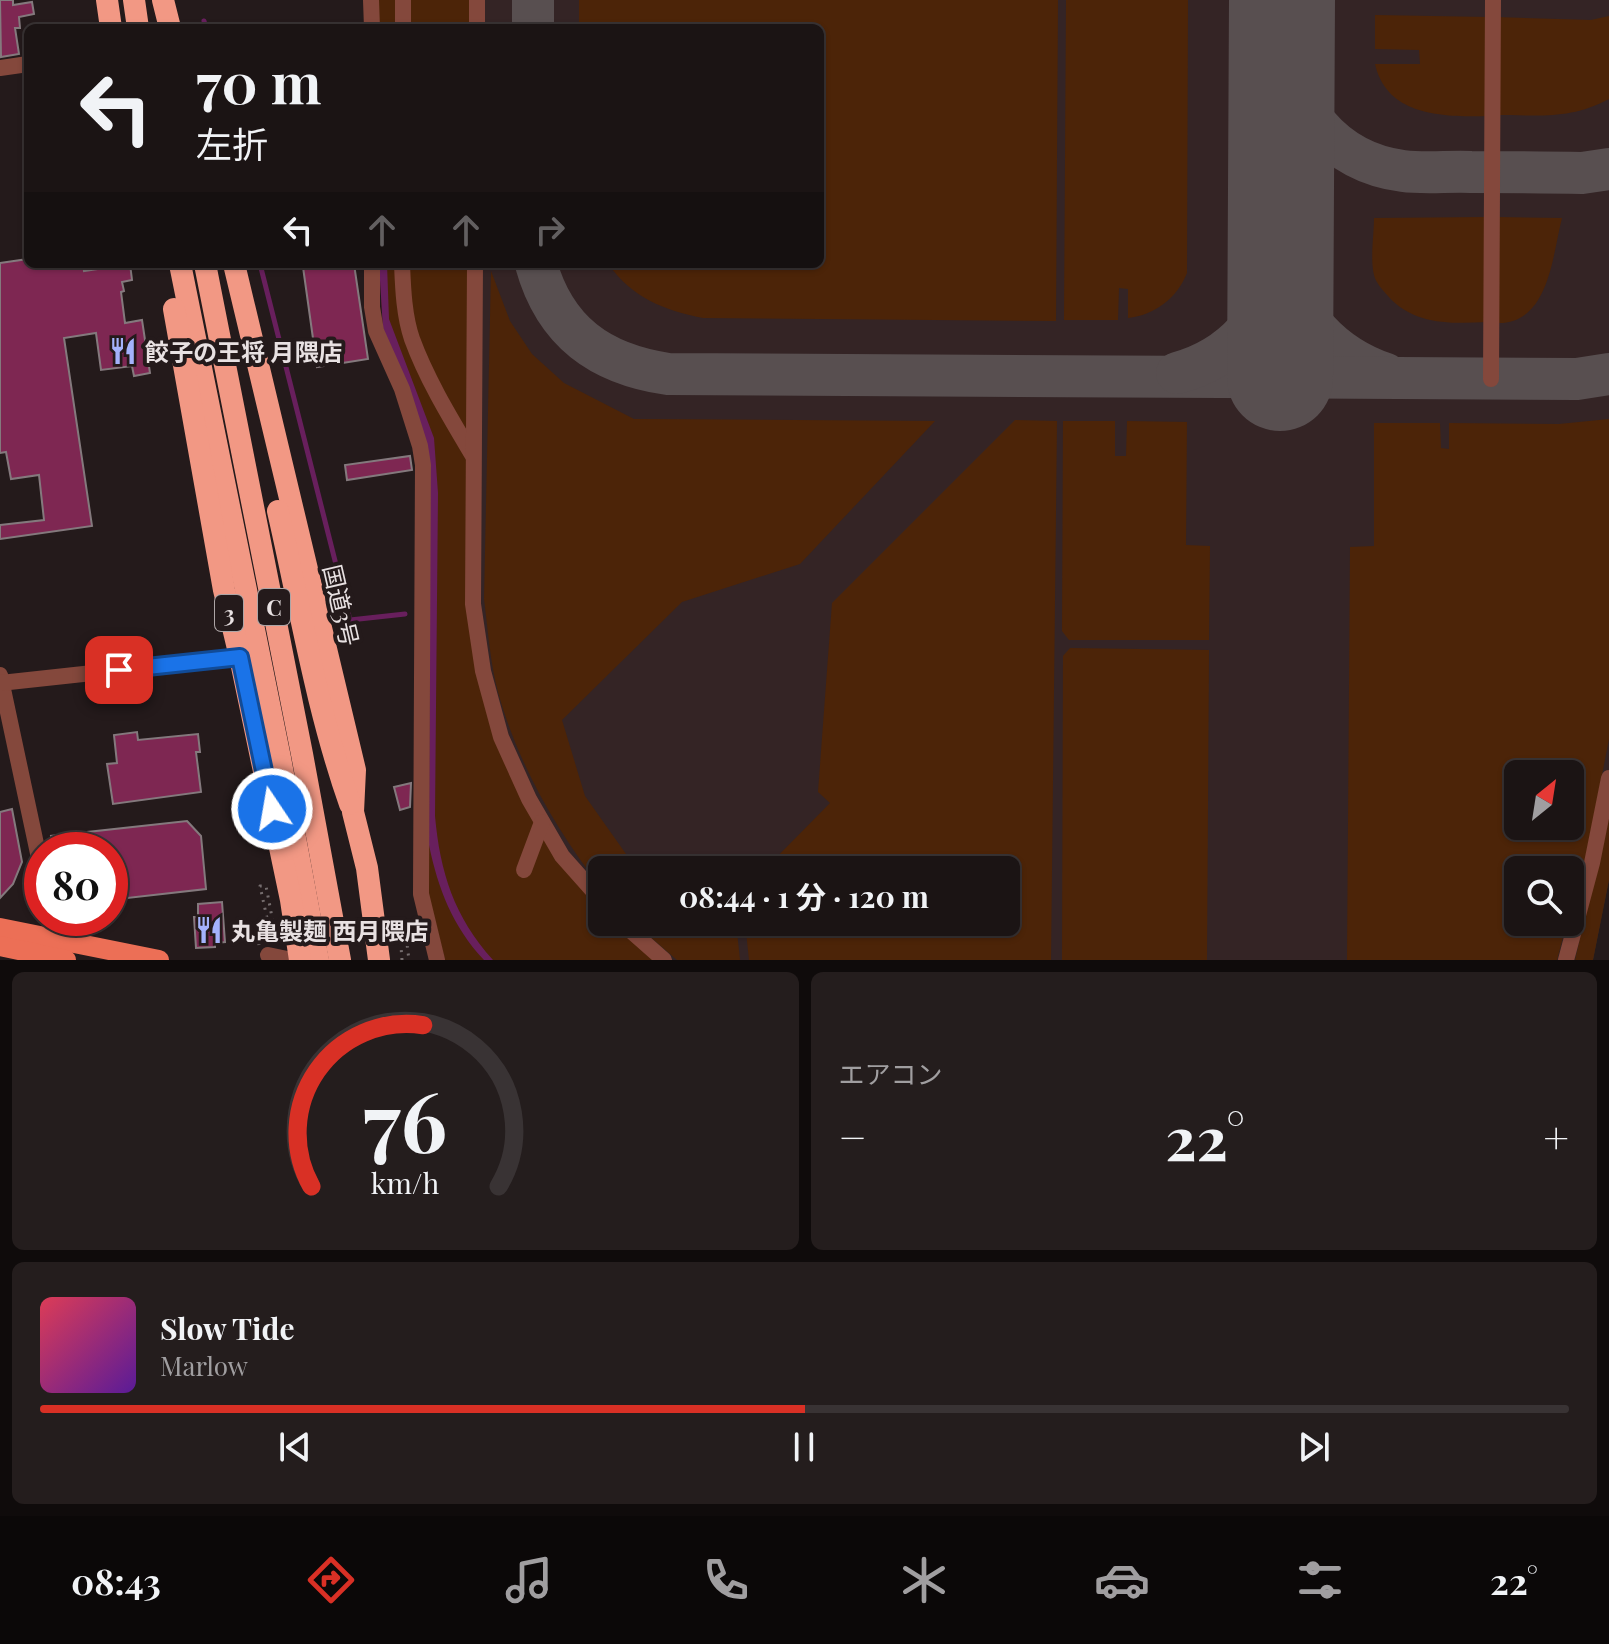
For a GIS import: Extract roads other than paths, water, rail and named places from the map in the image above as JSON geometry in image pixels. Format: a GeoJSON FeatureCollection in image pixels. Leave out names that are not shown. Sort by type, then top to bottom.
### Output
{"type":"FeatureCollection","features":[{"type":"Feature","properties":{"kind":"highway"},"geometry":{"type":"LineString","coordinates":[[134,0],[137,24]]}},
{"type":"Feature","properties":{"kind":"highway"},"geometry":{"type":"LineString","coordinates":[[161,0],[163,24]]}},
{"type":"Feature","properties":{"kind":"highway"},"geometry":{"type":"LineString","coordinates":[[161,0],[169,24]]}},
{"type":"Feature","properties":{"kind":"highway"},"geometry":{"type":"LineString","coordinates":[[175,0],[180,24]]}},
{"type":"Feature","properties":{"kind":"highway","name":"3"},"geometry":{"type":"LineString","coordinates":[[167,268],[224,590],[291,900]]}},
{"type":"Feature","properties":{"kind":"highway","name":"3"},"geometry":{"type":"LineString","coordinates":[[178,268],[208,409],[243,623],[274,766],[300,960]]}},
{"type":"Feature","properties":{"kind":"highway","name":"C"},"geometry":{"type":"LineString","coordinates":[[178,268],[280,758],[318,960]]}},
{"type":"Feature","properties":{"kind":"highway","name":"C"},"geometry":{"type":"LineString","coordinates":[[206,268],[340,960]]}},
{"type":"Feature","properties":{"kind":"highway"},"geometry":{"type":"LineString","coordinates":[[227,268],[256,416],[331,745],[353,812]]}},
{"type":"Feature","properties":{"kind":"highway","name":"国道3号"},"geometry":{"type":"LineString","coordinates":[[235,268],[355,770],[353,812],[367,868],[379,960]]}},
{"type":"Feature","properties":{"kind":"main road"},"geometry":{"type":"LineString","coordinates":[[0,928],[24,928]]}},
{"type":"Feature","properties":{"kind":"main road"},"geometry":{"type":"LineString","coordinates":[[80,936],[159,960]]}},
{"type":"Feature","properties":{"kind":"main road"},"geometry":{"type":"LineString","coordinates":[[0,946],[66,960]]}},
{"type":"Feature","properties":{"kind":"street"},"geometry":{"type":"LineString","coordinates":[[371,0],[372,24]]}},
{"type":"Feature","properties":{"kind":"street"},"geometry":{"type":"LineString","coordinates":[[403,0],[403,24]]}},
{"type":"Feature","properties":{"kind":"street"},"geometry":{"type":"LineString","coordinates":[[477,0],[477,24]]}},
{"type":"Feature","properties":{"kind":"street"},"geometry":{"type":"LineString","coordinates":[[1491,379],[1493,0]]}},
{"type":"Feature","properties":{"kind":"street"},"geometry":{"type":"LineString","coordinates":[[0,68],[24,65]]}},
{"type":"Feature","properties":{"kind":"street"},"geometry":{"type":"LineString","coordinates":[[372,268],[372,307],[376,331],[402,389],[423,465],[421,894],[437,960]]}},
{"type":"Feature","properties":{"kind":"street"},"geometry":{"type":"LineString","coordinates":[[402,268],[411,337],[474,458]]}},
{"type":"Feature","properties":{"kind":"street"},"geometry":{"type":"LineString","coordinates":[[475,268],[473,604],[483,671],[501,737],[542,822],[562,856],[588,885]]}},
{"type":"Feature","properties":{"kind":"street"},"geometry":{"type":"LineString","coordinates":[[33,832],[0,681],[240,657]]}},
{"type":"Feature","properties":{"kind":"street"},"geometry":{"type":"LineString","coordinates":[[1566,960],[1592,863],[1609,778]]}},
{"type":"Feature","properties":{"kind":"street"},"geometry":{"type":"LineString","coordinates":[[524,870],[542,822]]}},
{"type":"Feature","properties":{"kind":"street"},"geometry":{"type":"LineString","coordinates":[[637,936],[664,960]]}},
{"type":"Feature","properties":{"kind":"waterway"},"geometry":{"type":"LineString","coordinates":[[261,268],[350,620],[405,614]]}},
{"type":"Feature","properties":{"kind":"place","name":"餃子の王将 月隈店"},"geometry":{"type":"Point","coordinates":[123,351]}},
{"type":"Feature","properties":{"kind":"place","name":"丸亀製麺 西月隈店"},"geometry":{"type":"Point","coordinates":[209,930]}}]}
